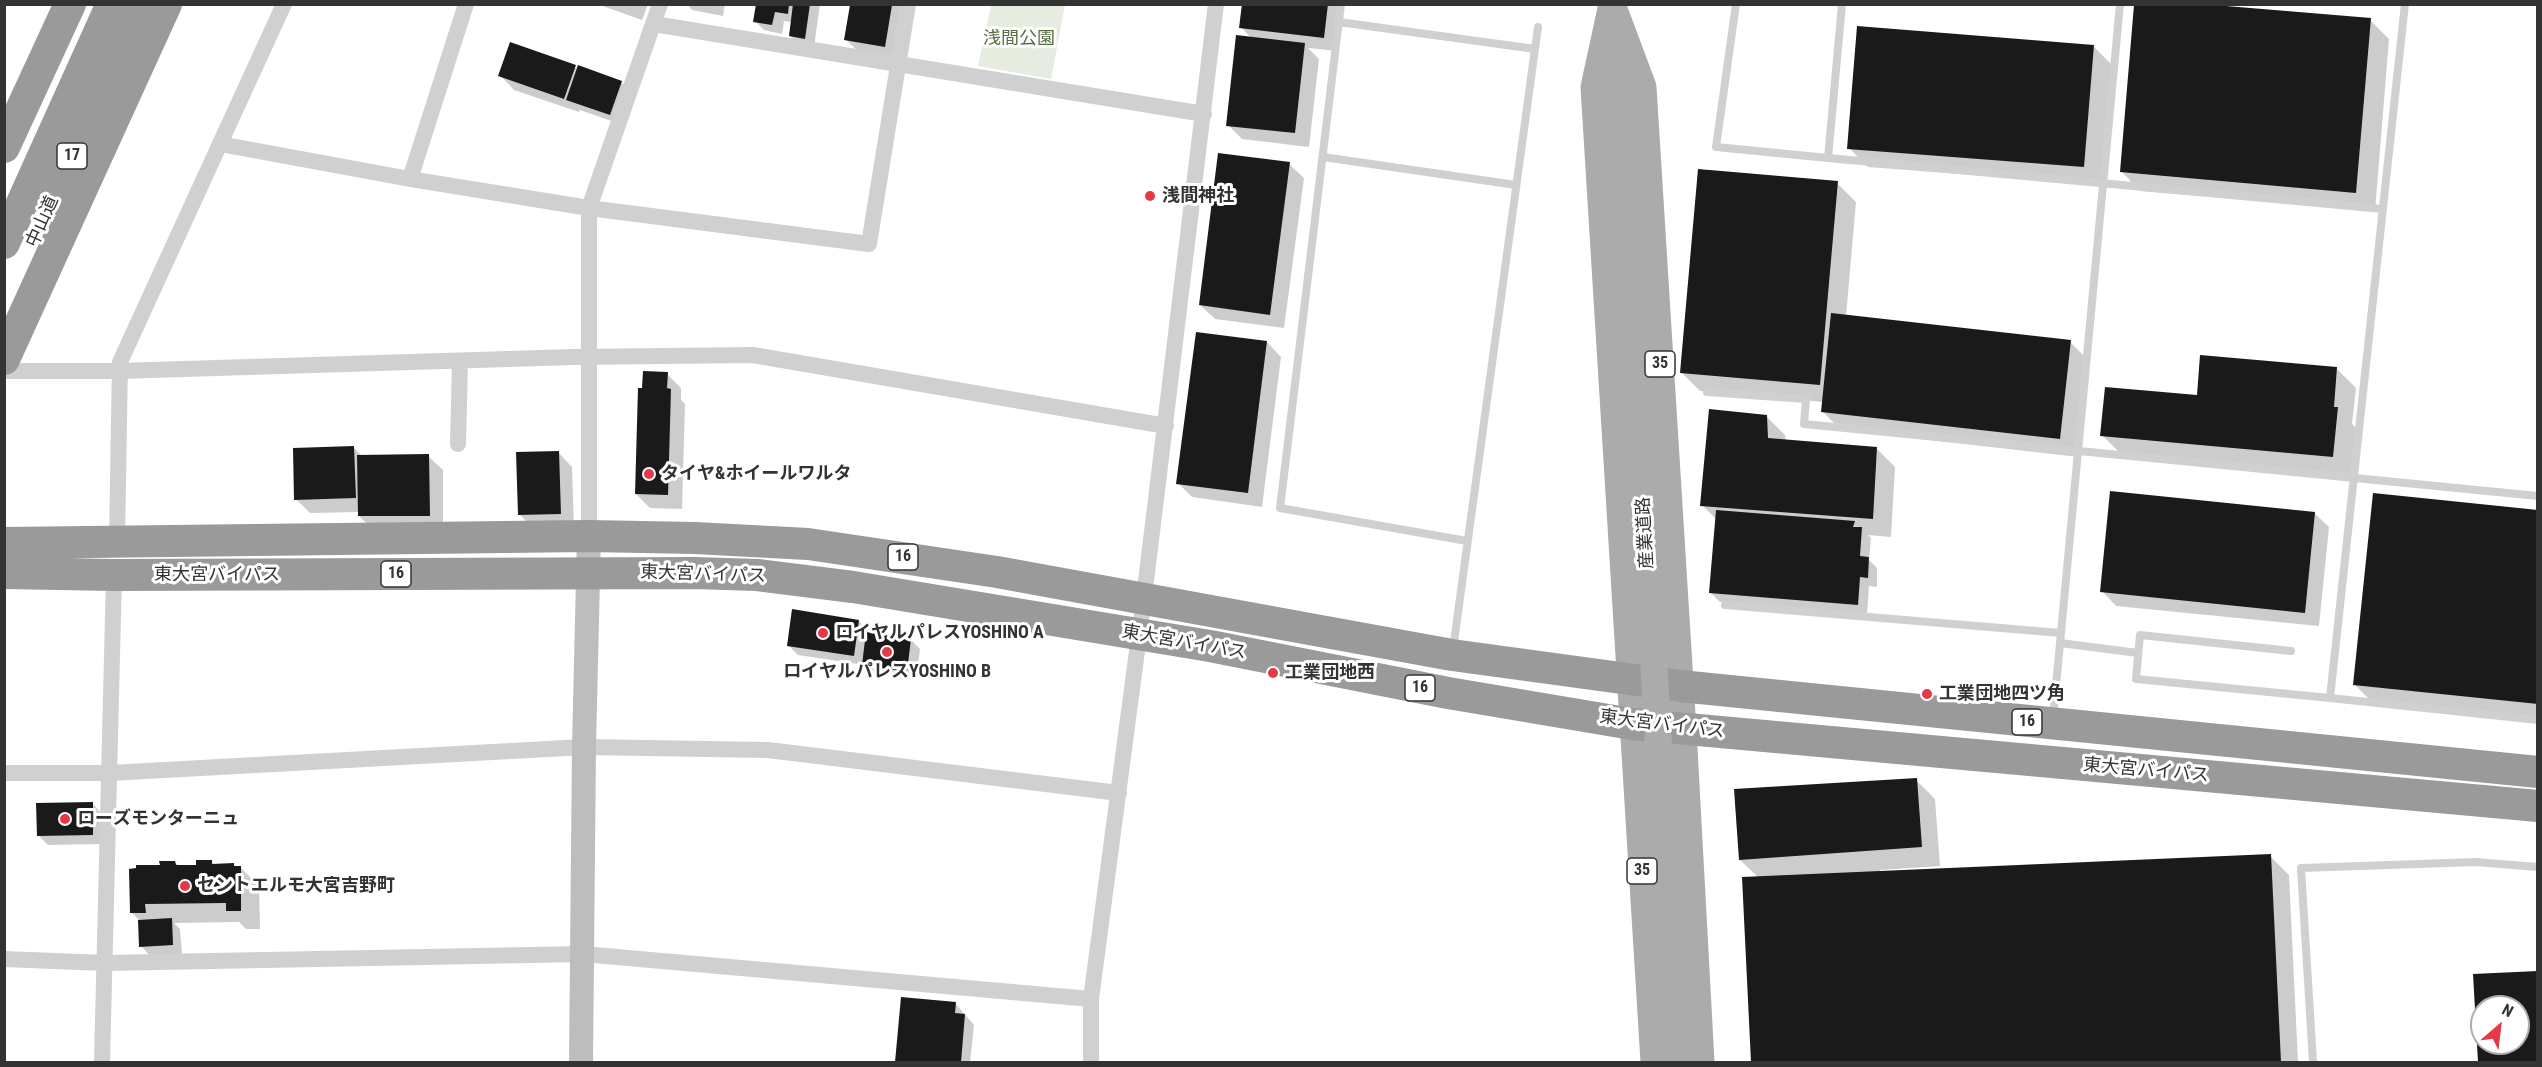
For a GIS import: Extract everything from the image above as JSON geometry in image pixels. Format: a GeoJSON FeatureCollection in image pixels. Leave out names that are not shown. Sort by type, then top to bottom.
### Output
{"type":"FeatureCollection","features":[{"type":"Feature","properties":{"kind":"highway"},"geometry":{"type":"LineString","coordinates":[[4,147],[70,4]]}},
{"type":"Feature","properties":{"kind":"highway","name":"17"},"geometry":{"type":"LineString","coordinates":[[4,243],[112,4]]}},
{"type":"Feature","properties":{"kind":"highway","name":"中山道"},"geometry":{"type":"LineString","coordinates":[[4,306],[137,4]]}},
{"type":"Feature","properties":{"kind":"highway"},"geometry":{"type":"LineString","coordinates":[[4,359],[166,4]]}},
{"type":"Feature","properties":{"kind":"highway","name":"東大宮バイパス"},"geometry":{"type":"LineString","coordinates":[[4,543],[589,536],[695,537],[808,544],[997,572],[1452,655],[1680,686],[2538,772]]}},
{"type":"Feature","properties":{"kind":"highway","name":"東大宮バイパス"},"geometry":{"type":"LineString","coordinates":[[4,573],[114,575],[694,573],[804,580],[1210,646],[1448,693],[1683,730],[2538,806]]}},
{"type":"Feature","properties":{"kind":"highway","name":"16"},"geometry":{"type":"LineString","coordinates":[[4,585],[55,573]]}},
{"type":"Feature","properties":{"kind":"main road","name":"産業道路"},"geometry":{"type":"LineString","coordinates":[[1612,4],[1635,343],[1677,1062]]}},
{"type":"Feature","properties":{"kind":"main road","name":"35"},"geometry":{"type":"LineString","coordinates":[[1612,4],[1594,87],[1654,1062]]}},
{"type":"Feature","properties":{"kind":"main road","name":"35"},"geometry":{"type":"LineString","coordinates":[[1612,4],[1642,87],[1683,730],[1701,1062]]}},
{"type":"Feature","properties":{"kind":"street"},"geometry":{"type":"LineString","coordinates":[[117,543],[120,362],[284,4]]}},
{"type":"Feature","properties":{"kind":"street"},"geometry":{"type":"LineString","coordinates":[[410,179],[466,4]]}},
{"type":"Feature","properties":{"kind":"street"},"geometry":{"type":"LineString","coordinates":[[581,1062],[584,747],[589,573],[589,208],[660,4]]}},
{"type":"Feature","properties":{"kind":"street"},"geometry":{"type":"LineString","coordinates":[[220,144],[410,179],[589,208],[869,244],[908,4]]}},
{"type":"Feature","properties":{"kind":"street"},"geometry":{"type":"LineString","coordinates":[[1091,1062],[1091,999],[1166,426],[1216,4]]}},
{"type":"Feature","properties":{"kind":"street"},"geometry":{"type":"LineString","coordinates":[[654,24],[1204,114]]}},
{"type":"Feature","properties":{"kind":"street"},"geometry":{"type":"LineString","coordinates":[[4,371],[119,371],[588,357],[753,355],[1166,426]]}},
{"type":"Feature","properties":{"kind":"street"},"geometry":{"type":"LineString","coordinates":[[458,444],[460,361]]}},
{"type":"Feature","properties":{"kind":"street"},"geometry":{"type":"LineString","coordinates":[[102,1062],[114,575]]}},
{"type":"Feature","properties":{"kind":"street"},"geometry":{"type":"LineString","coordinates":[[4,773],[110,773],[584,747],[768,750],[1119,793]]}},
{"type":"Feature","properties":{"kind":"street"},"geometry":{"type":"LineString","coordinates":[[4,959],[105,963],[582,954],[1091,999]]}},
{"type":"Feature","properties":{"kind":"lane"},"geometry":{"type":"LineString","coordinates":[[1341,4],[1280,508],[1467,541]]}},
{"type":"Feature","properties":{"kind":"lane"},"geometry":{"type":"LineString","coordinates":[[1736,4],[1716,147],[2383,209]]}},
{"type":"Feature","properties":{"kind":"lane"},"geometry":{"type":"LineString","coordinates":[[1828,158],[1842,4]]}},
{"type":"Feature","properties":{"kind":"lane"},"geometry":{"type":"LineString","coordinates":[[2052,724],[2120,4]]}},
{"type":"Feature","properties":{"kind":"lane"},"geometry":{"type":"LineString","coordinates":[[2330,698],[2405,4]]}},
{"type":"Feature","properties":{"kind":"lane"},"geometry":{"type":"LineString","coordinates":[[1339,22],[1535,49]]}},
{"type":"Feature","properties":{"kind":"lane"},"geometry":{"type":"LineString","coordinates":[[1452,655],[1538,27]]}},
{"type":"Feature","properties":{"kind":"lane"},"geometry":{"type":"LineString","coordinates":[[1323,157],[1516,185]]}},
{"type":"Feature","properties":{"kind":"lane"},"geometry":{"type":"LineString","coordinates":[[1707,392],[1806,399],[1804,424],[2538,496]]}},
{"type":"Feature","properties":{"kind":"lane"},"geometry":{"type":"LineString","coordinates":[[1725,605],[2061,633]]}},
{"type":"Feature","properties":{"kind":"lane"},"geometry":{"type":"LineString","coordinates":[[2291,651],[2140,635],[2136,679],[2538,720]]}},
{"type":"Feature","properties":{"kind":"lane"},"geometry":{"type":"LineString","coordinates":[[2060,643],[2138,653]]}},
{"type":"Feature","properties":{"kind":"lane"},"geometry":{"type":"LineString","coordinates":[[2313,1062],[2301,868],[2476,862],[2538,867]]}},
{"type":"Feature","properties":{"kind":"green space","name":"浅間公園"},"geometry":{"type":"Polygon","coordinates":[[[991,5],[1065,5],[1051,79],[978,66],[991,5]]]}},
{"type":"Feature","properties":{"kind":"building"},"geometry":{"type":"Polygon","coordinates":[[[756,4],[789,4],[788,14],[775,12],[772,25],[753,22],[756,4]]]}},
{"type":"Feature","properties":{"kind":"building"},"geometry":{"type":"Polygon","coordinates":[[[793,4],[810,4],[805,39],[789,36],[793,4]]]}},
{"type":"Feature","properties":{"kind":"building"},"geometry":{"type":"Polygon","coordinates":[[[1242,4],[1328,4],[1324,38],[1239,28],[1242,4]]]}},
{"type":"Feature","properties":{"kind":"building"},"geometry":{"type":"Polygon","coordinates":[[[850,5],[892,5],[885,47],[844,40],[850,5]]]}},
{"type":"Feature","properties":{"kind":"building"},"geometry":{"type":"Polygon","coordinates":[[[2134,5],[2214,5],[2371,18],[2356,193],[2120,172],[2134,5]]]}},
{"type":"Feature","properties":{"kind":"building"},"geometry":{"type":"Polygon","coordinates":[[[1857,26],[2094,45],[2084,167],[1847,149],[1857,26]]]}},
{"type":"Feature","properties":{"kind":"building"},"geometry":{"type":"Polygon","coordinates":[[[1236,35],[1305,43],[1295,133],[1226,126],[1236,35]]]}},
{"type":"Feature","properties":{"kind":"building"},"geometry":{"type":"Polygon","coordinates":[[[510,42],[576,65],[564,99],[498,76],[510,42]]]}},
{"type":"Feature","properties":{"kind":"building"},"geometry":{"type":"Polygon","coordinates":[[[578,65],[622,81],[610,115],[566,100],[578,65]]]}},
{"type":"Feature","properties":{"kind":"building"},"geometry":{"type":"Polygon","coordinates":[[[1218,153],[1290,162],[1270,315],[1199,305],[1218,153]]]}},
{"type":"Feature","properties":{"kind":"building"},"geometry":{"type":"Polygon","coordinates":[[[1698,169],[1838,181],[1820,385],[1680,373],[1698,169]]]}},
{"type":"Feature","properties":{"kind":"building"},"geometry":{"type":"Polygon","coordinates":[[[1831,313],[2071,340],[2060,439],[1821,412],[1831,313]]]}},
{"type":"Feature","properties":{"kind":"building"},"geometry":{"type":"Polygon","coordinates":[[[1196,332],[1267,341],[1248,493],[1176,484],[1196,332]]]}},
{"type":"Feature","properties":{"kind":"building"},"geometry":{"type":"Polygon","coordinates":[[[2200,355],[2337,367],[2334,407],[2338,407],[2333,457],[2100,436],[2105,387],[2197,395],[2200,355]]]}},
{"type":"Feature","properties":{"kind":"building"},"geometry":{"type":"Polygon","coordinates":[[[643,371],[668,372],[667,388],[671,389],[668,495],[635,494],[638,388],[642,388],[643,371]]]}},
{"type":"Feature","properties":{"kind":"building"},"geometry":{"type":"Polygon","coordinates":[[[1709,409],[1767,415],[1768,438],[1877,447],[1873,519],[1700,506],[1709,409]]]}},
{"type":"Feature","properties":{"kind":"building"},"geometry":{"type":"Polygon","coordinates":[[[354,446],[356,498],[294,500],[293,448],[354,446]]]}},
{"type":"Feature","properties":{"kind":"building"},"geometry":{"type":"Polygon","coordinates":[[[559,451],[561,514],[518,515],[516,452],[559,451]]]}},
{"type":"Feature","properties":{"kind":"building"},"geometry":{"type":"Polygon","coordinates":[[[429,454],[430,516],[358,516],[357,455],[429,454]]]}},
{"type":"Feature","properties":{"kind":"building"},"geometry":{"type":"Polygon","coordinates":[[[2110,491],[2315,512],[2305,613],[2100,592],[2110,491]]]}},
{"type":"Feature","properties":{"kind":"building"},"geometry":{"type":"Polygon","coordinates":[[[2373,493],[2538,510],[2538,704],[2353,685],[2373,493]]]}},
{"type":"Feature","properties":{"kind":"building"},"geometry":{"type":"Polygon","coordinates":[[[1716,510],[1855,521],[1853,527],[1862,527],[1860,556],[1869,557],[1868,578],[1860,577],[1858,605],[1709,593],[1716,510]]]}},
{"type":"Feature","properties":{"kind":"building","name":"ロイヤルパレスYOSHINO A"},"geometry":{"type":"Polygon","coordinates":[[[792,609],[859,620],[854,656],[787,646],[792,609]]]}},
{"type":"Feature","properties":{"kind":"building","name":"ロイヤルパレスYOSHINO B"},"geometry":{"type":"Polygon","coordinates":[[[866,632],[911,639],[907,672],[862,665],[866,632]]]}},
{"type":"Feature","properties":{"kind":"building"},"geometry":{"type":"Polygon","coordinates":[[[1917,778],[1922,847],[1739,860],[1734,789],[1917,778]]]}},
{"type":"Feature","properties":{"kind":"building","name":"ローズモンターニュ"},"geometry":{"type":"Polygon","coordinates":[[[93,802],[93,835],[37,836],[36,803],[93,802]]]}},
{"type":"Feature","properties":{"kind":"building"},"geometry":{"type":"Polygon","coordinates":[[[2271,854],[2281,1062],[1751,1062],[1742,877],[2271,854]]]}},
{"type":"Feature","properties":{"kind":"building","name":"セントエルモ大宮吉野町"},"geometry":{"type":"Polygon","coordinates":[[[196,860],[212,860],[212,864],[234,863],[234,866],[241,866],[241,911],[226,911],[226,903],[145,904],[146,913],[130,913],[129,869],[136,868],[136,865],[160,865],[159,861],[175,861],[176,865],[196,865],[196,860]]]}},
{"type":"Feature","properties":{"kind":"building"},"geometry":{"type":"Polygon","coordinates":[[[172,918],[173,945],[139,947],[138,920],[172,918]]]}},
{"type":"Feature","properties":{"kind":"building"},"geometry":{"type":"Polygon","coordinates":[[[2538,971],[2538,1062],[2478,1062],[2478,1055],[2530,1055],[2530,995],[2474,995],[2473,974],[2538,971]]]}},
{"type":"Feature","properties":{"kind":"building"},"geometry":{"type":"Polygon","coordinates":[[[901,997],[956,1002],[955,1013],[965,1014],[961,1062],[895,1062],[901,997]]]}},
{"type":"Feature","properties":{"kind":"place","name":"浅間神社"},"geometry":{"type":"Point","coordinates":[1150,196]}},
{"type":"Feature","properties":{"kind":"place","name":"タイヤ&ホイールワルタ"},"geometry":{"type":"Point","coordinates":[649,474]}},
{"type":"Feature","properties":{"kind":"place","name":"ロイヤルパレスYOSHINO A"},"geometry":{"type":"Point","coordinates":[823,633]}},
{"type":"Feature","properties":{"kind":"place","name":"ロイヤルパレスYOSHINO B"},"geometry":{"type":"Point","coordinates":[887,652]}},
{"type":"Feature","properties":{"kind":"place","name":"工業団地西"},"geometry":{"type":"Point","coordinates":[1273,673]}},
{"type":"Feature","properties":{"kind":"place","name":"工業団地四ツ角"},"geometry":{"type":"Point","coordinates":[1927,694]}},
{"type":"Feature","properties":{"kind":"place","name":"ローズモンターニュ"},"geometry":{"type":"Point","coordinates":[65,819]}},
{"type":"Feature","properties":{"kind":"place","name":"セントエルモ大宮吉野町"},"geometry":{"type":"Point","coordinates":[185,886]}}]}
